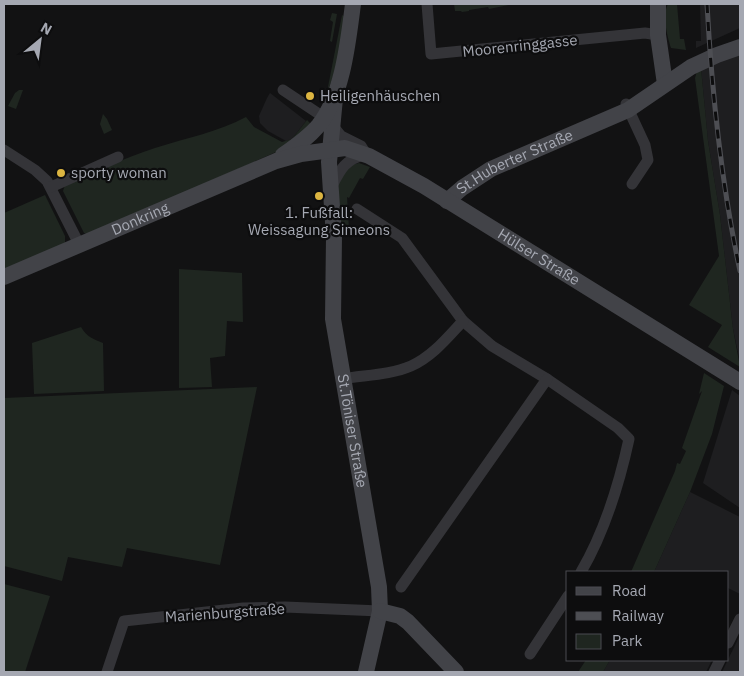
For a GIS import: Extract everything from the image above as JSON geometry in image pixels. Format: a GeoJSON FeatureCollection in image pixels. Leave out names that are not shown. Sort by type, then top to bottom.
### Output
{"type":"FeatureCollection","features":[{"type":"Feature","properties":{"kind":"main road"},"geometry":{"type":"LineString","coordinates":[[330,151],[323,117],[334,98],[341,71],[353,4]]}},
{"type":"Feature","properties":{"kind":"main road"},"geometry":{"type":"LineString","coordinates":[[658,4],[658,35],[665,80]]}},
{"type":"Feature","properties":{"kind":"main road","name":"St.Huberter Straße"},"geometry":{"type":"LineString","coordinates":[[665,80],[685,60],[740,38]]}},
{"type":"Feature","properties":{"kind":"main road","name":"St.Huberter Straße"},"geometry":{"type":"LineString","coordinates":[[447,200],[491,169],[585,129],[627,107],[665,80],[717,55],[740,47]]}},
{"type":"Feature","properties":{"kind":"main road","name":"Donkring"},"geometry":{"type":"LineString","coordinates":[[276,161],[307,138],[323,117]]}},
{"type":"Feature","properties":{"kind":"main road","name":"Hülser Straße"},"geometry":{"type":"LineString","coordinates":[[330,151],[345,148],[366,154],[447,200],[740,382]]}},
{"type":"Feature","properties":{"kind":"main road","name":"Donkring"},"geometry":{"type":"LineString","coordinates":[[4,277],[276,161],[302,154],[330,151]]}},
{"type":"Feature","properties":{"kind":"main road","name":"St.Töniser Straße"},"geometry":{"type":"LineString","coordinates":[[330,151],[334,237],[333,319],[379,587],[380,611],[366,672]]}},
{"type":"Feature","properties":{"kind":"main road"},"geometry":{"type":"LineString","coordinates":[[380,611],[400,616],[408,622],[456,672]]}},
{"type":"Feature","properties":{"kind":"street","name":"Moorenringgasse"},"geometry":{"type":"LineString","coordinates":[[427,4],[431,54],[646,33],[658,35]]}},
{"type":"Feature","properties":{"kind":"street"},"geometry":{"type":"LineString","coordinates":[[283,90],[323,117],[341,136],[361,146],[366,154],[348,161],[341,168],[332,186]]}},
{"type":"Feature","properties":{"kind":"street"},"geometry":{"type":"LineString","coordinates":[[627,107],[645,145],[648,160],[632,184]]}},
{"type":"Feature","properties":{"kind":"street"},"geometry":{"type":"LineString","coordinates":[[4,150],[40,174],[51,187],[79,244]]}},
{"type":"Feature","properties":{"kind":"street"},"geometry":{"type":"LineString","coordinates":[[51,187],[118,157]]}},
{"type":"Feature","properties":{"kind":"street"},"geometry":{"type":"LineString","coordinates":[[357,209],[402,238],[463,320],[492,346],[548,379],[618,428],[630,439],[609,510],[594,550],[582,571]]}},
{"type":"Feature","properties":{"kind":"street"},"geometry":{"type":"LineString","coordinates":[[342,379],[396,370],[413,365],[430,354],[463,320]]}},
{"type":"Feature","properties":{"kind":"street"},"geometry":{"type":"LineString","coordinates":[[401,587],[548,379]]}},
{"type":"Feature","properties":{"kind":"street"},"geometry":{"type":"LineString","coordinates":[[530,654],[566,599]]}},
{"type":"Feature","properties":{"kind":"street","name":"Marienburgstraße"},"geometry":{"type":"LineString","coordinates":[[107,672],[124,621],[243,608],[380,611]]}},
{"type":"Feature","properties":{"kind":"street"},"geometry":{"type":"LineString","coordinates":[[729,642],[740,619]]}},
{"type":"Feature","properties":{"kind":"shaded area"},"geometry":{"type":"Polygon","coordinates":[[[700,4],[740,4],[740,28],[696,48],[696,41],[701,41],[700,4]]]}},
{"type":"Feature","properties":{"kind":"shaded area"},"geometry":{"type":"Polygon","coordinates":[[[740,53],[740,362],[733,329],[720,215],[708,141],[701,68],[740,53]]]}},
{"type":"Feature","properties":{"kind":"shaded area"},"geometry":{"type":"Polygon","coordinates":[[[270,93],[306,121],[292,139],[286,141],[268,131],[260,123],[259,116],[270,93]]]}},
{"type":"Feature","properties":{"kind":"shaded area"},"geometry":{"type":"Polygon","coordinates":[[[732,390],[740,396],[740,508],[703,483],[732,390]]]}},
{"type":"Feature","properties":{"kind":"shaded area"},"geometry":{"type":"Polygon","coordinates":[[[690,492],[740,517],[740,594],[729,588],[729,571],[654,571],[690,492]]]}},
{"type":"Feature","properties":{"kind":"shaded area"},"geometry":{"type":"Polygon","coordinates":[[[740,635],[740,672],[722,672],[740,635]]]}},
{"type":"Feature","properties":{"kind":"shaded area"},"geometry":{"type":"Polygon","coordinates":[[[609,661],[712,661],[706,672],[603,672],[609,661]]]}},
{"type":"Feature","properties":{"kind":"green space"},"geometry":{"type":"Polygon","coordinates":[[[454,4],[513,4],[462,12],[455,11],[454,4]]]}},
{"type":"Feature","properties":{"kind":"green space"},"geometry":{"type":"Polygon","coordinates":[[[668,4],[677,4],[680,39],[684,39],[686,50],[671,48],[665,20],[668,4]]]}},
{"type":"Feature","properties":{"kind":"green space"},"geometry":{"type":"Polygon","coordinates":[[[332,13],[337,14],[332,42],[330,41],[333,22],[330,20],[332,13]]]}},
{"type":"Feature","properties":{"kind":"green space"},"geometry":{"type":"Polygon","coordinates":[[[342,15],[345,17],[336,70],[327,92],[342,15]]]}},
{"type":"Feature","properties":{"kind":"green space"},"geometry":{"type":"Polygon","coordinates":[[[701,68],[708,141],[720,215],[733,329],[740,367],[708,347],[722,325],[689,305],[719,256],[695,78],[697,71],[701,68]]]}},
{"type":"Feature","properties":{"kind":"green space"},"geometry":{"type":"Polygon","coordinates":[[[23,90],[16,109],[8,106],[15,93],[23,90]]]}},
{"type":"Feature","properties":{"kind":"green space"},"geometry":{"type":"Polygon","coordinates":[[[103,114],[112,130],[104,134],[100,124],[103,114]]]}},
{"type":"Feature","properties":{"kind":"green space"},"geometry":{"type":"Polygon","coordinates":[[[246,117],[254,127],[282,142],[292,139],[307,120],[313,126],[276,152],[90,235],[84,233],[63,191],[65,185],[132,156],[213,131],[246,117]]]}},
{"type":"Feature","properties":{"kind":"green space"},"geometry":{"type":"Polygon","coordinates":[[[359,163],[370,167],[363,179],[360,178],[349,198],[347,197],[349,229],[340,226],[338,186],[343,172],[348,166],[359,163]]]}},
{"type":"Feature","properties":{"kind":"green space"},"geometry":{"type":"Polygon","coordinates":[[[45,195],[65,236],[65,244],[4,271],[4,213],[45,195]]]}},
{"type":"Feature","properties":{"kind":"green space"},"geometry":{"type":"Polygon","coordinates":[[[179,269],[242,273],[243,322],[227,321],[225,356],[210,358],[212,387],[179,388],[179,269]]]}},
{"type":"Feature","properties":{"kind":"green space"},"geometry":{"type":"Polygon","coordinates":[[[81,327],[90,337],[103,343],[104,391],[34,394],[32,343],[81,327]]]}},
{"type":"Feature","properties":{"kind":"green space"},"geometry":{"type":"Polygon","coordinates":[[[704,373],[724,386],[712,434],[690,492],[654,571],[631,571],[677,463],[680,464],[686,451],[682,448],[702,391],[699,394],[704,373]]]}},
{"type":"Feature","properties":{"kind":"green space"},"geometry":{"type":"Polygon","coordinates":[[[257,387],[220,565],[127,548],[122,567],[68,557],[62,581],[4,566],[4,398],[257,387]]]}},
{"type":"Feature","properties":{"kind":"green space"},"geometry":{"type":"Polygon","coordinates":[[[4,584],[50,596],[25,672],[4,672],[4,584]]]}},
{"type":"Feature","properties":{"kind":"green space"},"geometry":{"type":"Polygon","coordinates":[[[585,661],[609,661],[603,672],[578,672],[585,661]]]}},
{"type":"Feature","properties":{"kind":"railway"},"geometry":{"type":"LineString","coordinates":[[707,4],[718,138],[733,238],[740,271]]}},
{"type":"Feature","properties":{"kind":"place","name":"Heiligenhäuschen"},"geometry":{"type":"Point","coordinates":[310,96]}},
{"type":"Feature","properties":{"kind":"place","name":"sporty woman"},"geometry":{"type":"Point","coordinates":[61,173]}},
{"type":"Feature","properties":{"kind":"place","name":"1. Fußfall: Weissagung Simeons"},"geometry":{"type":"Point","coordinates":[319,196]}}]}
